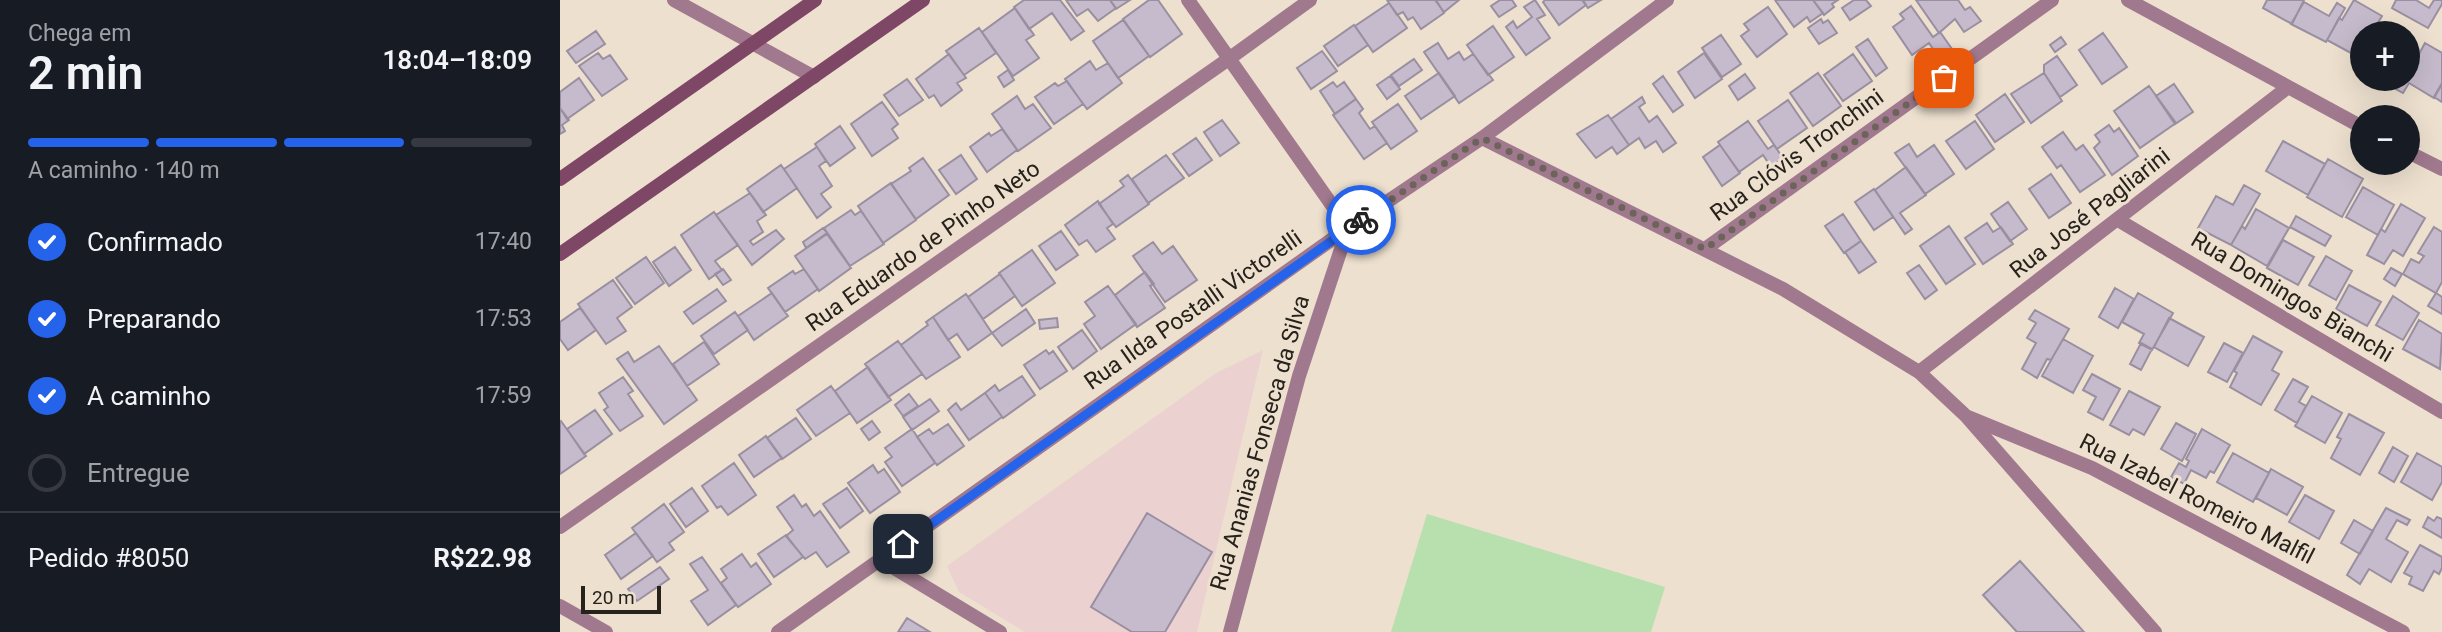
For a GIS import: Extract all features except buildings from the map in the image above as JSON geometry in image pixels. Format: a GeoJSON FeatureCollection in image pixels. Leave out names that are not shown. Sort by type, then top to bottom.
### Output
{"type":"FeatureCollection","features":[{"type":"Feature","properties":{"kind":"street"},"geometry":{"type":"LineString","coordinates":[[674,0],[814,77]]}},
{"type":"Feature","properties":{"kind":"street"},"geometry":{"type":"LineString","coordinates":[[560,178],[815,0]]}},
{"type":"Feature","properties":{"kind":"street"},"geometry":{"type":"LineString","coordinates":[[560,254],[923,0]]}},
{"type":"Feature","properties":{"kind":"street"},"geometry":{"type":"LineString","coordinates":[[1188,0],[1348,228]]}},
{"type":"Feature","properties":{"kind":"street","name":"Rua Eduardo de Pinho Neto"},"geometry":{"type":"LineString","coordinates":[[560,527],[1310,0]]}},
{"type":"Feature","properties":{"kind":"street","name":"Rua Ilda Postalli Victorelli"},"geometry":{"type":"LineString","coordinates":[[778,632],[1348,228],[1482,138],[1667,0]]}},
{"type":"Feature","properties":{"kind":"street","name":"Rua Clóvis Tronchini"},"geometry":{"type":"LineString","coordinates":[[1705,249],[2052,0]]}},
{"type":"Feature","properties":{"kind":"street"},"geometry":{"type":"LineString","coordinates":[[2129,0],[2350,121]]}},
{"type":"Feature","properties":{"kind":"street","name":"Rua José Pagliarini"},"geometry":{"type":"LineString","coordinates":[[1919,372],[2287,88]]}},
{"type":"Feature","properties":{"kind":"street"},"geometry":{"type":"LineString","coordinates":[[1482,138],[1783,289],[1919,372],[1966,416],[2155,632]]}},
{"type":"Feature","properties":{"kind":"street"},"geometry":{"type":"LineString","coordinates":[[2420,158],[2442,169]]}},
{"type":"Feature","properties":{"kind":"street","name":"Rua Domingos Bianchi"},"geometry":{"type":"LineString","coordinates":[[2118,220],[2442,412]]}},
{"type":"Feature","properties":{"kind":"street","name":"Rua Ananias Fonseca da Silva"},"geometry":{"type":"LineString","coordinates":[[1230,632],[1299,376],[1348,228]]}},
{"type":"Feature","properties":{"kind":"street","name":"Rua Izabel Romeiro Malfil"},"geometry":{"type":"LineString","coordinates":[[1966,416],[2092,468],[2403,632]]}},
{"type":"Feature","properties":{"kind":"street"},"geometry":{"type":"LineString","coordinates":[[881,560],[1000,632]]}},
{"type":"Feature","properties":{"kind":"street"},"geometry":{"type":"LineString","coordinates":[[560,606],[606,632]]}},
{"type":"Feature","properties":{"kind":"shaded area"},"geometry":{"type":"Polygon","coordinates":[[[1263,350],[1197,632],[1025,632],[959,592],[947,566],[1216,373],[1263,350]]]}},
{"type":"Feature","properties":{"kind":"green space"},"geometry":{"type":"Polygon","coordinates":[[[1427,514],[1665,587],[1651,632],[1391,632],[1427,514]]]}},
{"type":"Feature","properties":{"kind":"way so far"},"geometry":{"type":"LineString","coordinates":[[1361,220],[1482,138],[1705,249],[1944,78]]}},
{"type":"Feature","properties":{"kind":"route"},"geometry":{"type":"LineString","coordinates":[[903,544],[1361,220]]}}]}
